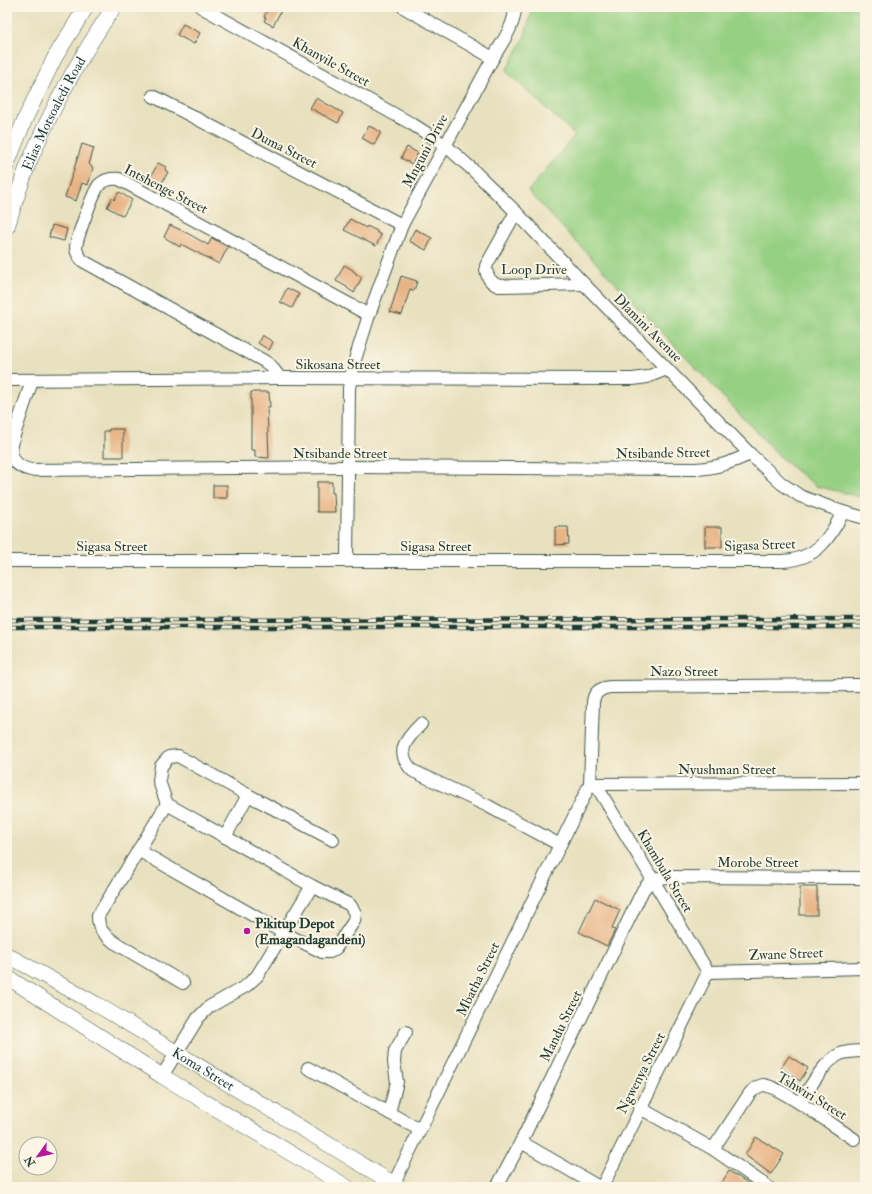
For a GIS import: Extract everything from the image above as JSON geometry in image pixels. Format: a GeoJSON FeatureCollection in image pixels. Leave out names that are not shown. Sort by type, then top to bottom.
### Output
{"type":"FeatureCollection","features":[{"type":"Feature","properties":{"kind":"main road","name":"Elias Motsoaledi Road"},"geometry":{"type":"LineString","coordinates":[[7,164],[25,119],[55,57],[86,7]]}},
{"type":"Feature","properties":{"kind":"main road","name":"Elias Motsoaledi Road"},"geometry":{"type":"LineString","coordinates":[[7,227],[30,161],[58,101],[75,69],[114,7]]}},
{"type":"Feature","properties":{"kind":"main road","name":"Koma Street"},"geometry":{"type":"LineString","coordinates":[[7,955],[96,1004],[395,1186]]}},
{"type":"Feature","properties":{"kind":"main road","name":"Koma Street"},"geometry":{"type":"LineString","coordinates":[[7,977],[162,1076],[347,1187]]}},
{"type":"Feature","properties":{"kind":"street","name":"Khanyile Street"},"geometry":{"type":"LineString","coordinates":[[201,7],[412,124],[445,145]]}},
{"type":"Feature","properties":{"kind":"street"},"geometry":{"type":"LineString","coordinates":[[403,7],[492,58]]}},
{"type":"Feature","properties":{"kind":"street","name":"Mnguni Drive"},"geometry":{"type":"LineString","coordinates":[[347,560],[350,379],[369,315],[402,225],[492,58],[509,31],[515,13],[515,7]]}},
{"type":"Feature","properties":{"kind":"street","name":"Duma Street"},"geometry":{"type":"LineString","coordinates":[[154,96],[402,225]]}},
{"type":"Feature","properties":{"kind":"street","name":"Dlamini Avenue"},"geometry":{"type":"LineString","coordinates":[[445,145],[516,212],[750,454],[781,483],[800,496],[843,512],[865,518]]}},
{"type":"Feature","properties":{"kind":"street","name":"Intshenge Street"},"geometry":{"type":"LineString","coordinates":[[280,378],[264,361],[83,261],[76,251],[77,242],[86,214],[96,189],[100,184],[112,178],[119,179],[369,315]]}},
{"type":"Feature","properties":{"kind":"street","name":"Loop Drive"},"geometry":{"type":"LineString","coordinates":[[516,212],[486,266],[487,276],[490,280],[495,285],[499,286],[584,284]]}},
{"type":"Feature","properties":{"kind":"street","name":"Sikosana Street"},"geometry":{"type":"LineString","coordinates":[[7,380],[280,378],[633,379],[647,377],[668,369]]}},
{"type":"Feature","properties":{"kind":"street","name":"Ntsibande Street"},"geometry":{"type":"LineString","coordinates":[[32,381],[11,444],[10,453],[13,460],[20,467],[26,469],[348,467],[710,469],[750,454]]}},
{"type":"Feature","properties":{"kind":"street","name":"Sigasa Street"},"geometry":{"type":"LineString","coordinates":[[7,561],[795,561],[813,553],[825,542],[834,530],[843,512]]}},
{"type":"Feature","properties":{"kind":"street","name":"Nazo Street"},"geometry":{"type":"LineString","coordinates":[[593,784],[593,699],[596,692],[605,688],[865,685]]}},
{"type":"Feature","properties":{"kind":"street"},"geometry":{"type":"LineString","coordinates":[[421,724],[408,738],[404,746],[403,758],[413,771],[488,806],[560,845]]}},
{"type":"Feature","properties":{"kind":"street"},"geometry":{"type":"LineString","coordinates":[[138,850],[284,933],[322,952],[330,952],[336,948],[354,921],[354,913],[350,905],[312,886],[167,804],[159,781],[161,766],[169,757],[178,756],[333,840]]}},
{"type":"Feature","properties":{"kind":"street","name":"Nyushman Street"},"geometry":{"type":"LineString","coordinates":[[593,784],[865,783]]}},
{"type":"Feature","properties":{"kind":"street","name":"Mbatha Street"},"geometry":{"type":"LineString","coordinates":[[395,1186],[420,1130],[560,845],[593,784]]}},
{"type":"Feature","properties":{"kind":"street","name":"Khambula Street"},"geometry":{"type":"LineString","coordinates":[[593,784],[708,972]]}},
{"type":"Feature","properties":{"kind":"street"},"geometry":{"type":"LineString","coordinates":[[225,837],[248,795]]}},
{"type":"Feature","properties":{"kind":"street"},"geometry":{"type":"LineString","coordinates":[[167,804],[98,916],[98,926],[106,936],[114,942],[183,983]]}},
{"type":"Feature","properties":{"kind":"street","name":"Morobe Street"},"geometry":{"type":"LineString","coordinates":[[652,879],[667,877],[865,878]]}},
{"type":"Feature","properties":{"kind":"street","name":"Mandu Street"},"geometry":{"type":"LineString","coordinates":[[497,1187],[521,1142],[643,890],[652,879]]}},
{"type":"Feature","properties":{"kind":"street"},"geometry":{"type":"LineString","coordinates":[[162,1076],[198,1018],[209,1007],[246,986],[257,976],[312,886]]}},
{"type":"Feature","properties":{"kind":"street","name":"Zwane Street"},"geometry":{"type":"LineString","coordinates":[[708,972],[865,968]]}},
{"type":"Feature","properties":{"kind":"street","name":"Ngwenya Street"},"geometry":{"type":"LineString","coordinates":[[600,1187],[708,972]]}},
{"type":"Feature","properties":{"kind":"street"},"geometry":{"type":"LineString","coordinates":[[389,1113],[397,1082],[394,1062],[395,1051],[406,1032]]}},
{"type":"Feature","properties":{"kind":"street"},"geometry":{"type":"LineString","coordinates":[[800,1103],[822,1070],[835,1057],[845,1052],[865,1051]]}},
{"type":"Feature","properties":{"kind":"street"},"geometry":{"type":"LineString","coordinates":[[308,1068],[420,1130]]}},
{"type":"Feature","properties":{"kind":"street","name":"Tshwiri Street"},"geometry":{"type":"LineString","coordinates":[[713,1149],[748,1096],[752,1091],[760,1086],[772,1088],[800,1103],[854,1139]]}},
{"type":"Feature","properties":{"kind":"street"},"geometry":{"type":"LineString","coordinates":[[640,1108],[713,1149],[768,1187]]}},
{"type":"Feature","properties":{"kind":"street"},"geometry":{"type":"LineString","coordinates":[[521,1142],[600,1187]]}},
{"type":"Feature","properties":{"kind":"green space"},"geometry":{"type":"Polygon","coordinates":[[[533,7],[865,7],[865,498],[816,486],[784,461],[528,191],[575,135],[506,71],[524,38],[533,7]]]}},
{"type":"Feature","properties":{"kind":"building"},"geometry":{"type":"Polygon","coordinates":[[[269,7],[283,7],[273,26],[264,21],[266,18],[264,17],[269,7]]]}},
{"type":"Feature","properties":{"kind":"building"},"geometry":{"type":"Polygon","coordinates":[[[183,24],[200,33],[194,44],[177,35],[183,24]]]}},
{"type":"Feature","properties":{"kind":"building"},"geometry":{"type":"Polygon","coordinates":[[[316,98],[343,113],[338,123],[310,108],[316,98]]]}},
{"type":"Feature","properties":{"kind":"building"},"geometry":{"type":"Polygon","coordinates":[[[369,126],[381,132],[374,145],[362,138],[369,126]]]}},
{"type":"Feature","properties":{"kind":"building"},"geometry":{"type":"Polygon","coordinates":[[[82,144],[94,148],[89,164],[93,168],[88,185],[82,183],[76,201],[65,197],[82,144]]]}},
{"type":"Feature","properties":{"kind":"building"},"geometry":{"type":"Polygon","coordinates":[[[407,147],[418,153],[412,164],[401,158],[407,147]]]}},
{"type":"Feature","properties":{"kind":"building"},"geometry":{"type":"Polygon","coordinates":[[[158,163],[166,167],[165,170],[168,172],[159,188],[148,182],[158,163]]]}},
{"type":"Feature","properties":{"kind":"building"},"geometry":{"type":"Polygon","coordinates":[[[119,192],[132,200],[123,216],[107,207],[112,198],[114,200],[119,192]]]}},
{"type":"Feature","properties":{"kind":"building"},"geometry":{"type":"Polygon","coordinates":[[[350,219],[366,228],[367,226],[377,231],[377,233],[381,235],[376,246],[344,230],[350,219]]]}},
{"type":"Feature","properties":{"kind":"building"},"geometry":{"type":"Polygon","coordinates":[[[52,225],[67,229],[64,241],[49,237],[52,225]]]}},
{"type":"Feature","properties":{"kind":"building"},"geometry":{"type":"Polygon","coordinates":[[[170,225],[208,245],[212,238],[228,247],[219,264],[181,244],[180,247],[164,237],[170,225]]]}},
{"type":"Feature","properties":{"kind":"building"},"geometry":{"type":"Polygon","coordinates":[[[415,229],[432,238],[426,250],[409,241],[415,229]]]}},
{"type":"Feature","properties":{"kind":"building"},"geometry":{"type":"Polygon","coordinates":[[[344,265],[362,277],[354,293],[336,281],[344,265]]]}},
{"type":"Feature","properties":{"kind":"building"},"geometry":{"type":"Polygon","coordinates":[[[401,276],[417,281],[414,291],[410,289],[402,315],[390,312],[401,276]]]}},
{"type":"Feature","properties":{"kind":"building"},"geometry":{"type":"Polygon","coordinates":[[[287,288],[299,294],[292,308],[280,302],[287,288]]]}},
{"type":"Feature","properties":{"kind":"building"},"geometry":{"type":"Polygon","coordinates":[[[262,335],[273,342],[269,350],[258,343],[262,335]]]}},
{"type":"Feature","properties":{"kind":"building"},"geometry":{"type":"Polygon","coordinates":[[[251,392],[269,392],[270,407],[267,407],[269,458],[255,457],[255,450],[251,450],[251,392]]]}},
{"type":"Feature","properties":{"kind":"building"},"geometry":{"type":"Polygon","coordinates":[[[109,429],[123,429],[123,457],[104,457],[104,431],[109,431],[109,429]]]}},
{"type":"Feature","properties":{"kind":"building"},"geometry":{"type":"Polygon","coordinates":[[[317,482],[332,482],[335,512],[317,512],[317,482]]]}},
{"type":"Feature","properties":{"kind":"building"},"geometry":{"type":"Polygon","coordinates":[[[213,485],[227,485],[227,498],[213,498],[213,485]]]}},
{"type":"Feature","properties":{"kind":"building"},"geometry":{"type":"Polygon","coordinates":[[[555,527],[568,527],[569,544],[555,545],[555,527]]]}},
{"type":"Feature","properties":{"kind":"building"},"geometry":{"type":"Polygon","coordinates":[[[705,527],[722,527],[722,547],[705,547],[705,527]]]}},
{"type":"Feature","properties":{"kind":"building"},"geometry":{"type":"Polygon","coordinates":[[[800,887],[817,887],[817,915],[800,915],[800,887]]]}},
{"type":"Feature","properties":{"kind":"building"},"geometry":{"type":"Polygon","coordinates":[[[595,898],[620,910],[612,928],[615,930],[607,946],[579,932],[595,898]]]}},
{"type":"Feature","properties":{"kind":"building"},"geometry":{"type":"Polygon","coordinates":[[[789,1056],[808,1068],[800,1081],[781,1068],[789,1056]]]}},
{"type":"Feature","properties":{"kind":"building"},"geometry":{"type":"Polygon","coordinates":[[[756,1137],[784,1154],[771,1174],[745,1155],[756,1137]]]}},
{"type":"Feature","properties":{"kind":"building"},"geometry":{"type":"Polygon","coordinates":[[[729,1171],[754,1187],[719,1187],[729,1171]]]}},
{"type":"Feature","properties":{"kind":"railway"},"geometry":{"type":"LineString","coordinates":[[7,620],[865,619]]}},
{"type":"Feature","properties":{"kind":"railway"},"geometry":{"type":"LineString","coordinates":[[7,627],[865,627]]}},
{"type":"Feature","properties":{"kind":"place","name":"Pikitup Depot (Emagandagandeni)"},"geometry":{"type":"Point","coordinates":[247,931]}}]}
